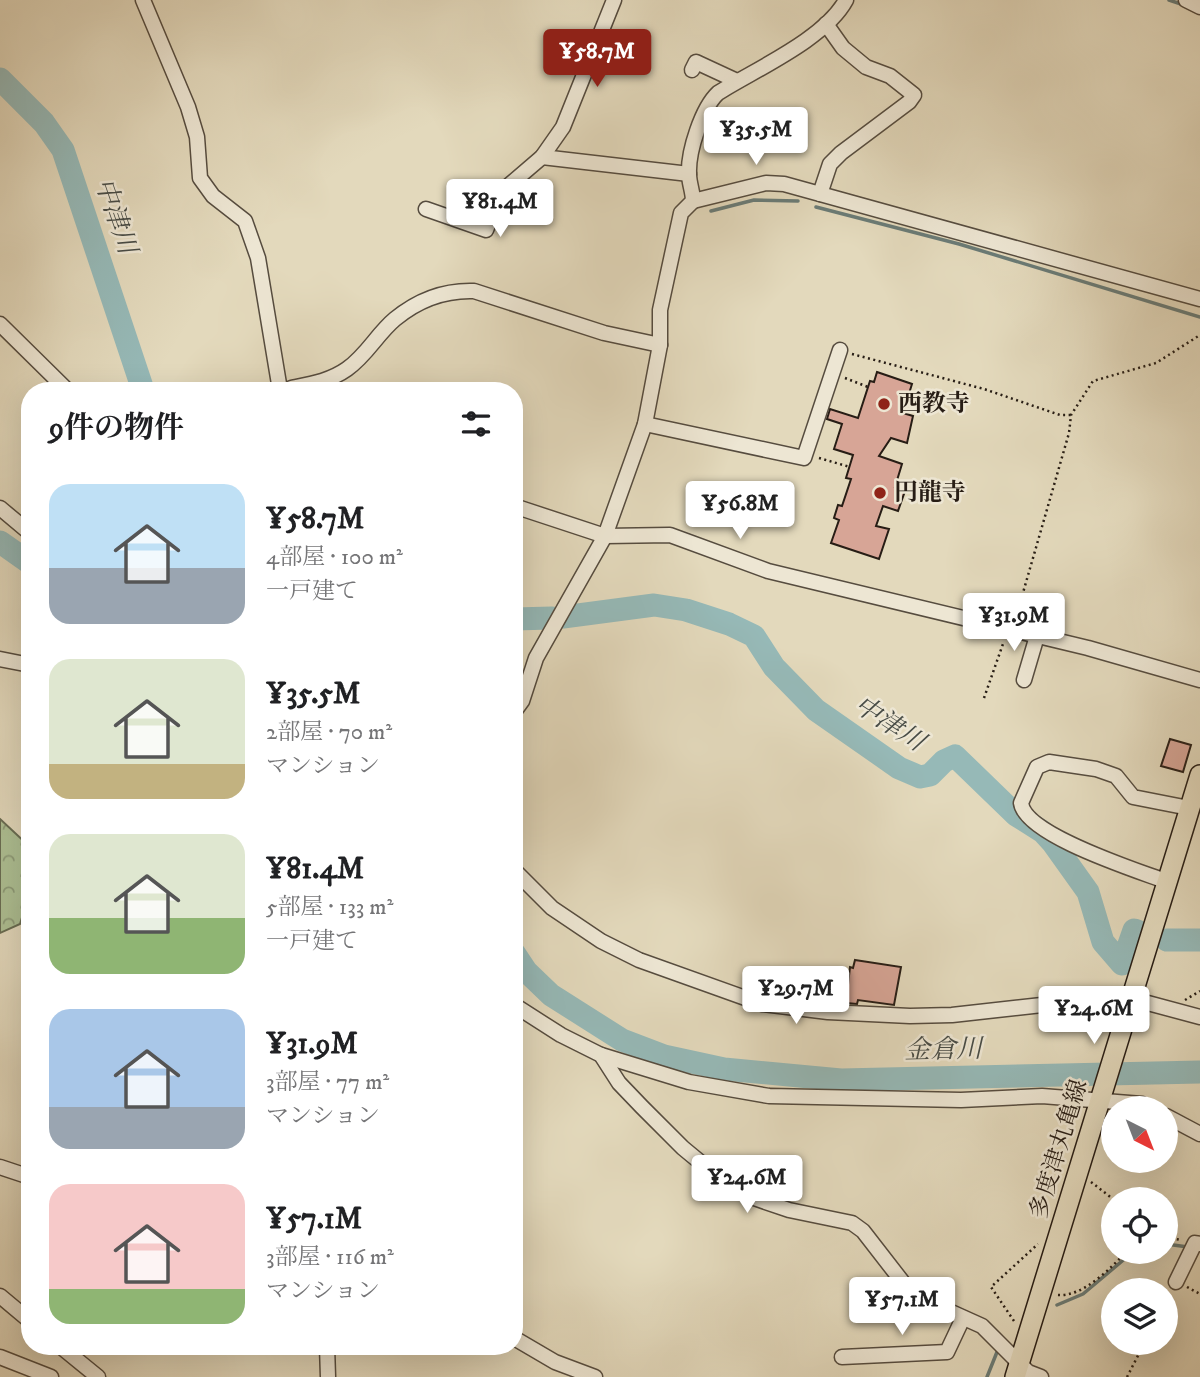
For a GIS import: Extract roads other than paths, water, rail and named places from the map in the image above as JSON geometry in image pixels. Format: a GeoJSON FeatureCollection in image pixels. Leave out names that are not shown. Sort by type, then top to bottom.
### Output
{"type":"FeatureCollection","features":[{"type":"Feature","properties":{"kind":"main road","name":"多度津丸亀線"},"geometry":{"type":"LineString","coordinates":[[1017,1369],[1165,881],[1192,813],[1200,775]]}},
{"type":"Feature","properties":{"kind":"street"},"geometry":{"type":"LineString","coordinates":[[143,0],[188,107],[197,136],[200,178],[213,196],[245,221],[258,258],[285,382]]}},
{"type":"Feature","properties":{"kind":"street"},"geometry":{"type":"LineString","coordinates":[[426,209],[486,230],[500,193],[542,157],[563,127],[614,0]]}},
{"type":"Feature","properties":{"kind":"street"},"geometry":{"type":"LineString","coordinates":[[693,201],[689,174],[701,115],[707,103],[737,81],[798,45],[826,24],[846,0]]}},
{"type":"Feature","properties":{"kind":"street"},"geometry":{"type":"LineString","coordinates":[[1186,0],[1200,7]]}},
{"type":"Feature","properties":{"kind":"street"},"geometry":{"type":"LineString","coordinates":[[820,194],[830,164],[909,102],[914,95],[890,76],[866,67],[843,48],[826,24]]}},
{"type":"Feature","properties":{"kind":"street"},"geometry":{"type":"LineString","coordinates":[[692,70],[696,62],[737,81]]}},
{"type":"Feature","properties":{"kind":"street"},"geometry":{"type":"LineString","coordinates":[[542,157],[689,174]]}},
{"type":"Feature","properties":{"kind":"street"},"geometry":{"type":"LineString","coordinates":[[523,698],[536,658],[606,536],[645,424],[660,345],[660,310],[681,213],[693,201],[766,183],[820,194],[1200,299]]}},
{"type":"Feature","properties":{"kind":"street"},"geometry":{"type":"LineString","coordinates":[[307,382],[337,375],[363,356],[394,319],[439,294],[457,290],[474,291],[604,333],[660,345]]}},
{"type":"Feature","properties":{"kind":"street"},"geometry":{"type":"LineString","coordinates":[[0,324],[59,382]]}},
{"type":"Feature","properties":{"kind":"street"},"geometry":{"type":"LineString","coordinates":[[645,424],[804,458],[840,350]]}},
{"type":"Feature","properties":{"kind":"street"},"geometry":{"type":"LineString","coordinates":[[0,508],[21,526]]}},
{"type":"Feature","properties":{"kind":"street"},"geometry":{"type":"LineString","coordinates":[[523,509],[606,536],[670,535],[768,571],[1037,636],[1200,680]]}},
{"type":"Feature","properties":{"kind":"street"},"geometry":{"type":"LineString","coordinates":[[1024,680],[1037,636]]}},
{"type":"Feature","properties":{"kind":"street"},"geometry":{"type":"LineString","coordinates":[[0,659],[21,663]]}},
{"type":"Feature","properties":{"kind":"street"},"geometry":{"type":"LineString","coordinates":[[1165,881],[1059,841],[1026,814],[1021,803],[1037,767],[1049,762],[1096,769],[1116,776],[1133,797],[1192,813]]}},
{"type":"Feature","properties":{"kind":"street"},"geometry":{"type":"LineString","coordinates":[[523,879],[552,908],[601,941],[639,960],[762,1004],[828,1012],[952,1016],[1060,1003],[1144,1002],[1200,1017]]}},
{"type":"Feature","properties":{"kind":"street"},"geometry":{"type":"LineString","coordinates":[[523,1011],[561,1035],[601,1055],[689,1082],[769,1096],[961,1100],[1042,1096],[1101,1102]]}},
{"type":"Feature","properties":{"kind":"street"},"geometry":{"type":"LineString","coordinates":[[601,1055],[627,1091],[683,1148],[723,1181],[754,1198],[777,1206],[852,1223],[863,1231],[908,1289],[922,1299],[982,1326],[1017,1369],[1041,1377]]}},
{"type":"Feature","properties":{"kind":"street"},"geometry":{"type":"LineString","coordinates":[[1178,1122],[1200,1134]]}},
{"type":"Feature","properties":{"kind":"street"},"geometry":{"type":"LineString","coordinates":[[0,1167],[21,1174]]}},
{"type":"Feature","properties":{"kind":"street"},"geometry":{"type":"LineString","coordinates":[[1178,1278],[1194,1247]]}},
{"type":"Feature","properties":{"kind":"street"},"geometry":{"type":"LineString","coordinates":[[0,1296],[21,1314]]}},
{"type":"Feature","properties":{"kind":"street"},"geometry":{"type":"LineString","coordinates":[[842,1357],[947,1352],[962,1318]]}},
{"type":"Feature","properties":{"kind":"street"},"geometry":{"type":"LineString","coordinates":[[523,1343],[555,1362],[595,1377]]}},
{"type":"Feature","properties":{"kind":"street"},"geometry":{"type":"LineString","coordinates":[[71,1355],[97,1377]]}},
{"type":"Feature","properties":{"kind":"street"},"geometry":{"type":"LineString","coordinates":[[327,1355],[328,1377]]}},
{"type":"Feature","properties":{"kind":"street"},"geometry":{"type":"LineString","coordinates":[[0,1357],[51,1377]]}},
{"type":"Feature","properties":{"kind":"waterway"},"geometry":{"type":"LineString","coordinates":[[1169,0],[1184,5]]}},
{"type":"Feature","properties":{"kind":"waterway","name":"中津川"},"geometry":{"type":"LineString","coordinates":[[0,79],[44,123],[63,150],[140,382]]}},
{"type":"Feature","properties":{"kind":"waterway"},"geometry":{"type":"LineString","coordinates":[[711,211],[754,200],[798,201]]}},
{"type":"Feature","properties":{"kind":"waterway"},"geometry":{"type":"LineString","coordinates":[[816,207],[959,244],[1200,317]]}},
{"type":"Feature","properties":{"kind":"waterway","name":"金倉川"},"geometry":{"type":"LineString","coordinates":[[0,542],[21,557]]}},
{"type":"Feature","properties":{"kind":"waterway","name":"中津川"},"geometry":{"type":"LineString","coordinates":[[563,617],[654,605],[686,610],[729,624],[754,636],[774,667],[816,710],[899,768],[920,777],[930,775],[944,761],[955,756],[1016,815],[1043,832],[1088,892],[1103,942],[1122,964],[1134,930],[1137,931]]}},
{"type":"Feature","properties":{"kind":"waterway","name":"中津川"},"geometry":{"type":"LineString","coordinates":[[523,619],[552,618]]}},
{"type":"Feature","properties":{"kind":"waterway","name":"中津川"},"geometry":{"type":"LineString","coordinates":[[1167,940],[1200,940]]}},
{"type":"Feature","properties":{"kind":"waterway","name":"金倉川"},"geometry":{"type":"LineString","coordinates":[[523,966],[551,995],[622,1040],[664,1056],[724,1069],[841,1080],[1200,1072]]}},
{"type":"Feature","properties":{"kind":"waterway"},"geometry":{"type":"LineString","coordinates":[[1178,1246],[1188,1247]]}},
{"type":"Feature","properties":{"kind":"waterway"},"geometry":{"type":"LineString","coordinates":[[1057,1305],[1083,1294],[1119,1264]]}},
{"type":"Feature","properties":{"kind":"waterway"},"geometry":{"type":"LineString","coordinates":[[987,1377],[997,1352]]}},
{"type":"Feature","properties":{"kind":"place","name":"西教寺"},"geometry":{"type":"Point","coordinates":[884,404]}},
{"type":"Feature","properties":{"kind":"place","name":"円龍寺"},"geometry":{"type":"Point","coordinates":[880,493]}}]}
